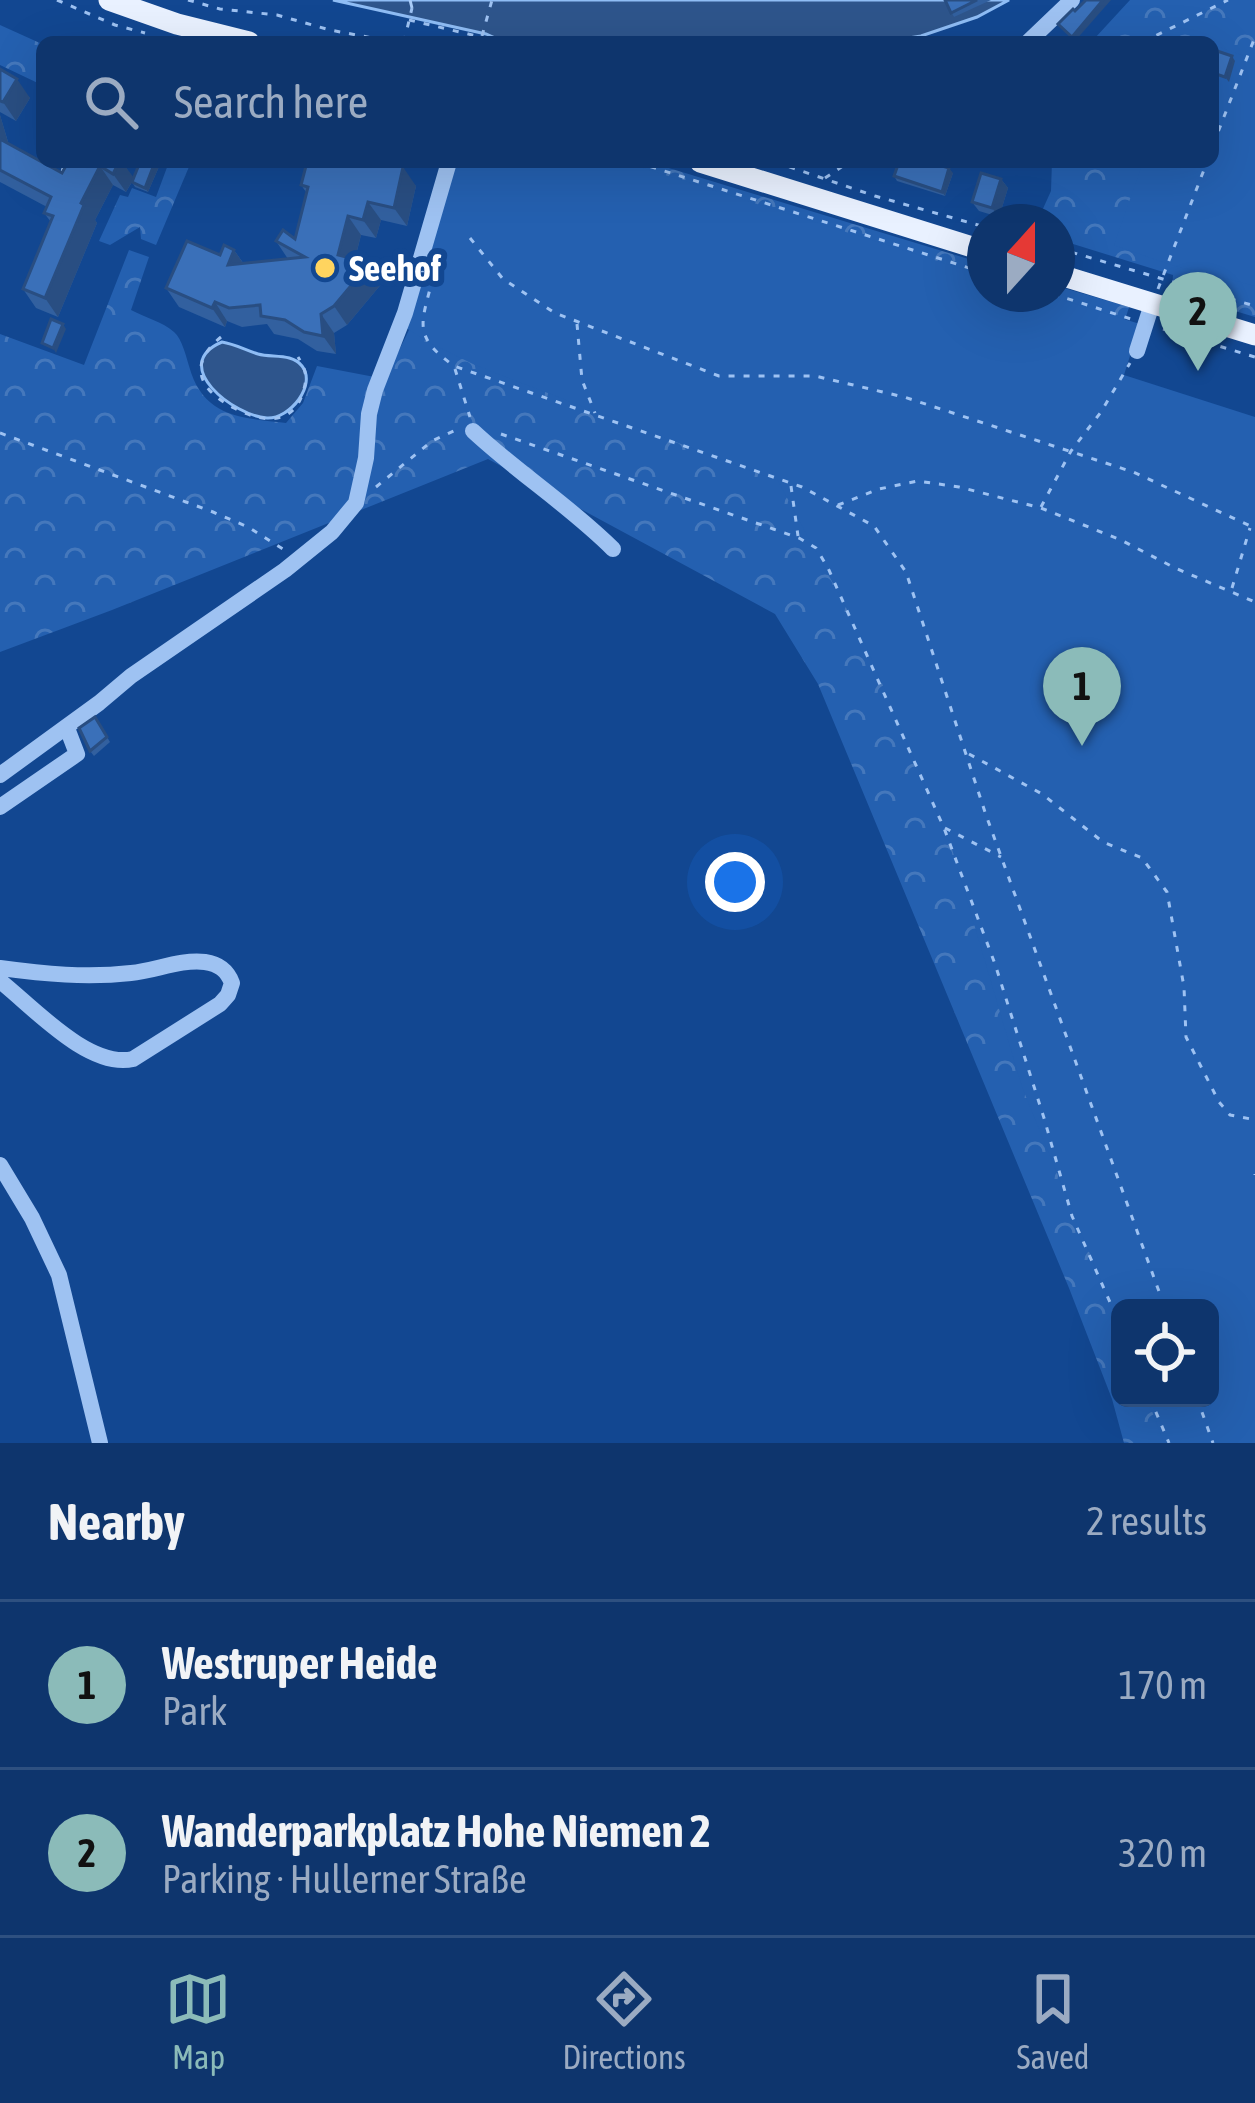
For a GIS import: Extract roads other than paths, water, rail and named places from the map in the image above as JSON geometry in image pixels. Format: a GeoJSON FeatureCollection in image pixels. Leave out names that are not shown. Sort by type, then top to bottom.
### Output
{"type":"FeatureCollection","features":[{"type":"Feature","properties":{"kind":"main road"},"geometry":{"type":"LineString","coordinates":[[109,0],[225,36]]}},
{"type":"Feature","properties":{"kind":"main road"},"geometry":{"type":"LineString","coordinates":[[727,168],[821,189],[967,244]]}},
{"type":"Feature","properties":{"kind":"main road"},"geometry":{"type":"LineString","coordinates":[[1075,280],[1255,335]]}},
{"type":"Feature","properties":{"kind":"lane"},"geometry":{"type":"LineString","coordinates":[[1034,36],[1072,0]]}},
{"type":"Feature","properties":{"kind":"lane"},"geometry":{"type":"LineString","coordinates":[[0,775],[296,561],[332,532],[356,503],[372,402],[405,313],[447,168]]}},
{"type":"Feature","properties":{"kind":"lane"},"geometry":{"type":"LineString","coordinates":[[1137,351],[1152,304]]}},
{"type":"Feature","properties":{"kind":"lane"},"geometry":{"type":"LineString","coordinates":[[473,430],[613,549]]}},
{"type":"Feature","properties":{"kind":"lane"},"geometry":{"type":"LineString","coordinates":[[0,807],[76,754],[67,728]]}},
{"type":"Feature","properties":{"kind":"lane"},"geometry":{"type":"LineString","coordinates":[[0,968],[96,976],[202,962],[220,967],[232,983],[220,1004],[134,1059],[121,1062],[102,1058],[79,1044],[0,981]]}},
{"type":"Feature","properties":{"kind":"lane"},"geometry":{"type":"LineString","coordinates":[[0,1165],[59,1275],[100,1443]]}},
{"type":"Feature","properties":{"kind":"place","name":"Seehof"},"geometry":{"type":"Point","coordinates":[325,268]}},
{"type":"Feature","properties":{"kind":"place","name":"Wanderparkplatz Hohe Niemen 2"},"geometry":{"type":"Point","coordinates":[1198,371]}},
{"type":"Feature","properties":{"kind":"place","name":"Westruper Heide"},"geometry":{"type":"Point","coordinates":[1082,746]}}]}
